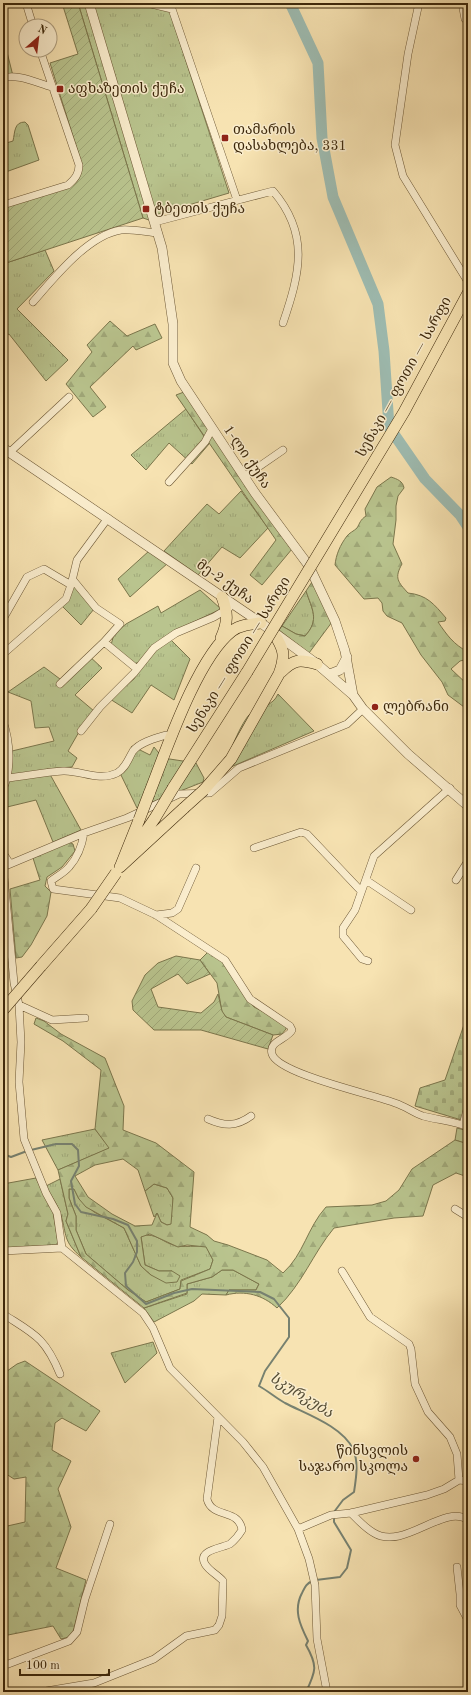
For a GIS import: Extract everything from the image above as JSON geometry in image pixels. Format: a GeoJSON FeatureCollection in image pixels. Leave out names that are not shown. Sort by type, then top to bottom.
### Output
{"type":"FeatureCollection","features":[{"type":"Feature","properties":{"kind":"highway","name":"სენაკი — ფოთი — სარფი"},"geometry":{"type":"LineString","coordinates":[[3,1010],[91,909],[155,818],[247,672],[404,412],[468,293]]}},
{"type":"Feature","properties":{"kind":"highway"},"geometry":{"type":"LineString","coordinates":[[118,870],[192,688],[217,647],[227,626],[230,608],[222,597]]}},
{"type":"Feature","properties":{"kind":"highway"},"geometry":{"type":"LineString","coordinates":[[217,647],[233,631],[248,624],[261,623]]}},
{"type":"Feature","properties":{"kind":"highway"},"geometry":{"type":"LineString","coordinates":[[118,870],[204,790],[231,759],[279,674],[284,660],[282,645],[273,632]]}},
{"type":"Feature","properties":{"kind":"highway"},"geometry":{"type":"LineString","coordinates":[[279,674],[290,663],[303,660],[317,664]]}},
{"type":"Feature","properties":{"kind":"street"},"geometry":{"type":"LineString","coordinates":[[26,3],[31,18]]}},
{"type":"Feature","properties":{"kind":"street","name":"1-ლი ქუჩა"},"geometry":{"type":"LineString","coordinates":[[88,3],[158,233],[167,278],[173,324],[174,363],[181,381],[212,429],[244,477],[309,566],[335,622],[347,657],[353,695]]}},
{"type":"Feature","properties":{"kind":"street"},"geometry":{"type":"LineString","coordinates":[[147,3],[172,6],[237,200]]}},
{"type":"Feature","properties":{"kind":"street"},"geometry":{"type":"LineString","coordinates":[[419,3],[408,54],[395,146],[403,176],[468,282]]}},
{"type":"Feature","properties":{"kind":"street"},"geometry":{"type":"LineString","coordinates":[[462,3],[465,19],[468,22]]}},
{"type":"Feature","properties":{"kind":"street"},"geometry":{"type":"LineString","coordinates":[[3,205],[68,185],[77,176],[79,165],[43,58]]}},
{"type":"Feature","properties":{"kind":"street"},"geometry":{"type":"LineString","coordinates":[[3,78],[9,76],[15,77],[52,87]]}},
{"type":"Feature","properties":{"kind":"street"},"geometry":{"type":"LineString","coordinates":[[155,222],[273,191],[292,219],[297,234],[299,251],[294,292],[283,323]]}},
{"type":"Feature","properties":{"kind":"street"},"geometry":{"type":"LineString","coordinates":[[33,302],[81,251],[97,240],[121,230],[158,233]]}},
{"type":"Feature","properties":{"kind":"street"},"geometry":{"type":"LineString","coordinates":[[6,450],[70,397]]}},
{"type":"Feature","properties":{"kind":"street"},"geometry":{"type":"LineString","coordinates":[[169,482],[205,442],[212,429]]}},
{"type":"Feature","properties":{"kind":"street","name":"მე-2 ქუჩა"},"geometry":{"type":"LineString","coordinates":[[6,450],[222,597]]}},
{"type":"Feature","properties":{"kind":"street"},"geometry":{"type":"LineString","coordinates":[[244,477],[283,450]]}},
{"type":"Feature","properties":{"kind":"street"},"geometry":{"type":"LineString","coordinates":[[3,654],[66,599],[77,560],[108,518]]}},
{"type":"Feature","properties":{"kind":"street"},"geometry":{"type":"LineString","coordinates":[[3,620],[27,577],[44,569],[72,582],[96,608],[117,620],[120,624],[104,642],[60,684]]}},
{"type":"Feature","properties":{"kind":"street"},"geometry":{"type":"LineString","coordinates":[[81,731],[100,706],[137,670],[154,648],[176,633],[214,617],[230,608]]}},
{"type":"Feature","properties":{"kind":"street","name":"მე-2 ქუჩა"},"geometry":{"type":"LineString","coordinates":[[230,608],[261,623],[330,674],[353,695],[363,709],[408,754],[450,788],[468,806]]}},
{"type":"Feature","properties":{"kind":"street"},"geometry":{"type":"LineString","coordinates":[[104,642],[137,670]]}},
{"type":"Feature","properties":{"kind":"street"},"geometry":{"type":"LineString","coordinates":[[330,674],[340,670],[347,657]]}},
{"type":"Feature","properties":{"kind":"street"},"geometry":{"type":"LineString","coordinates":[[62,1248],[57,1213],[24,1139],[19,1082],[21,1042],[19,1005],[14,983],[3,867],[84,833],[127,818],[179,794],[210,793],[239,768],[347,724],[363,709]]}},
{"type":"Feature","properties":{"kind":"street"},"geometry":{"type":"LineString","coordinates":[[3,721],[8,736],[8,778],[3,789]]}},
{"type":"Feature","properties":{"kind":"street"},"geometry":{"type":"LineString","coordinates":[[8,778],[62,771],[74,771],[87,776],[102,776],[116,773],[123,768],[134,750],[147,741],[166,734]]}},
{"type":"Feature","properties":{"kind":"street"},"geometry":{"type":"LineString","coordinates":[[368,961],[362,959],[343,936],[343,928],[354,910],[374,856],[450,788]]}},
{"type":"Feature","properties":{"kind":"street"},"geometry":{"type":"LineString","coordinates":[[254,848],[301,832],[307,834],[362,891]]}},
{"type":"Feature","properties":{"kind":"street"},"geometry":{"type":"LineString","coordinates":[[84,833],[82,846],[78,855],[69,868],[51,881],[53,889],[120,898],[156,915],[225,960],[250,999],[290,1026],[292,1030],[290,1035],[275,1042],[272,1050],[274,1057],[281,1064],[303,1074],[366,1096],[395,1103],[422,1116],[465,1126],[468,1106]]}},
{"type":"Feature","properties":{"kind":"street"},"geometry":{"type":"LineString","coordinates":[[3,853],[10,864]]}},
{"type":"Feature","properties":{"kind":"street"},"geometry":{"type":"LineString","coordinates":[[456,880],[468,861]]}},
{"type":"Feature","properties":{"kind":"street"},"geometry":{"type":"LineString","coordinates":[[156,915],[172,913],[178,909],[196,868]]}},
{"type":"Feature","properties":{"kind":"street"},"geometry":{"type":"LineString","coordinates":[[366,880],[411,910]]}},
{"type":"Feature","properties":{"kind":"street"},"geometry":{"type":"LineString","coordinates":[[19,1005],[52,1020],[85,1018]]}},
{"type":"Feature","properties":{"kind":"street"},"geometry":{"type":"LineString","coordinates":[[208,1119],[222,1125],[234,1125],[251,1116]]}},
{"type":"Feature","properties":{"kind":"street"},"geometry":{"type":"LineString","coordinates":[[455,1209],[468,1217]]}},
{"type":"Feature","properties":{"kind":"street"},"geometry":{"type":"LineString","coordinates":[[3,1251],[62,1248],[143,1313],[153,1328],[170,1368],[244,1442],[263,1467],[298,1529],[313,1573],[315,1585],[317,1639],[328,1692]]}},
{"type":"Feature","properties":{"kind":"street"},"geometry":{"type":"LineString","coordinates":[[342,1271],[370,1317],[409,1344],[411,1349],[415,1384],[428,1412],[450,1437],[457,1454],[459,1480]]}},
{"type":"Feature","properties":{"kind":"street"},"geometry":{"type":"LineString","coordinates":[[3,1314],[38,1336],[46,1345],[60,1374]]}},
{"type":"Feature","properties":{"kind":"street"},"geometry":{"type":"LineString","coordinates":[[40,1692],[94,1683],[154,1659],[186,1636],[210,1632],[219,1625],[222,1616],[223,1581],[208,1569],[204,1562],[205,1556],[210,1550],[230,1544],[242,1530],[241,1522],[237,1518],[214,1509],[208,1504],[207,1499],[218,1417]]}},
{"type":"Feature","properties":{"kind":"street"},"geometry":{"type":"LineString","coordinates":[[298,1529],[334,1514],[351,1513],[427,1495],[444,1490],[459,1480],[468,1481]]}},
{"type":"Feature","properties":{"kind":"street"},"geometry":{"type":"LineString","coordinates":[[351,1513],[375,1534],[391,1538],[407,1535],[443,1519],[460,1517],[468,1520]]}},
{"type":"Feature","properties":{"kind":"street"},"geometry":{"type":"LineString","coordinates":[[3,1666],[69,1641],[76,1632],[85,1599],[110,1524]]}},
{"type":"Feature","properties":{"kind":"street"},"geometry":{"type":"LineString","coordinates":[[457,1567],[460,1605],[468,1620]]}},
{"type":"Feature","properties":{"kind":"street"},"geometry":{"type":"LineString","coordinates":[[460,1594],[468,1596]]}},
{"type":"Feature","properties":{"kind":"green space"},"geometry":{"type":"Polygon","coordinates":[[[62,3],[78,3],[143,218],[3,264],[3,206],[68,188],[77,182],[81,173],[82,165],[50,63],[78,54],[62,3]]]}},
{"type":"Feature","properties":{"kind":"green space"},"geometry":{"type":"Polygon","coordinates":[[[78,3],[89,3],[155,222],[143,218],[78,3]]]}},
{"type":"Feature","properties":{"kind":"green space"},"geometry":{"type":"Polygon","coordinates":[[[93,3],[167,3],[229,193],[155,215],[93,3]]]}},
{"type":"Feature","properties":{"kind":"green space"},"geometry":{"type":"Polygon","coordinates":[[[3,42],[5,44],[13,76],[3,77],[3,42]]]}},
{"type":"Feature","properties":{"kind":"green space"},"geometry":{"type":"Polygon","coordinates":[[[21,122],[25,122],[28,125],[39,160],[3,173],[3,144],[13,141],[17,126],[21,122]]]}},
{"type":"Feature","properties":{"kind":"green space"},"geometry":{"type":"Polygon","coordinates":[[[45,250],[54,271],[17,309],[68,360],[46,381],[9,334],[3,337],[3,264],[45,250]]]}},
{"type":"Feature","properties":{"kind":"green space"},"geometry":{"type":"Polygon","coordinates":[[[110,321],[127,336],[155,324],[162,338],[136,350],[133,346],[90,387],[106,407],[93,417],[66,384],[92,352],[87,345],[110,321]]]}},
{"type":"Feature","properties":{"kind":"green space"},"geometry":{"type":"Polygon","coordinates":[[[184,392],[292,549],[262,585],[250,575],[276,540],[176,395],[184,392]]]}},
{"type":"Feature","properties":{"kind":"green space"},"geometry":{"type":"Polygon","coordinates":[[[186,409],[209,444],[192,464],[169,443],[146,470],[131,455],[186,409]]]}},
{"type":"Feature","properties":{"kind":"green space"},"geometry":{"type":"Polygon","coordinates":[[[391,477],[401,482],[404,488],[398,496],[396,506],[393,544],[402,564],[398,573],[398,580],[408,593],[425,598],[438,608],[446,618],[445,621],[438,622],[441,627],[454,642],[468,652],[468,659],[460,661],[451,669],[468,685],[468,754],[465,737],[466,713],[464,707],[448,695],[442,682],[421,655],[402,623],[387,616],[383,611],[382,603],[378,598],[364,599],[335,565],[339,550],[345,539],[357,528],[361,520],[366,516],[365,509],[377,487],[391,477]]]}},
{"type":"Feature","properties":{"kind":"green space"},"geometry":{"type":"Polygon","coordinates":[[[241,491],[268,528],[240,558],[222,547],[198,575],[164,551],[207,504],[219,514],[241,491]]]}},
{"type":"Feature","properties":{"kind":"green space"},"geometry":{"type":"Polygon","coordinates":[[[149,551],[168,563],[130,597],[118,579],[149,551]]]}},
{"type":"Feature","properties":{"kind":"green space"},"geometry":{"type":"Polygon","coordinates":[[[312,582],[332,622],[309,653],[279,630],[282,626],[296,634],[305,636],[310,630],[313,614],[306,591],[312,582]]]}},
{"type":"Feature","properties":{"kind":"green space"},"geometry":{"type":"Polygon","coordinates":[[[73,585],[94,609],[81,625],[62,606],[73,585]]]}},
{"type":"Feature","properties":{"kind":"green space"},"geometry":{"type":"Polygon","coordinates":[[[200,590],[221,609],[172,632],[139,662],[134,664],[111,645],[114,634],[126,624],[158,606],[161,613],[200,590]]]}},
{"type":"Feature","properties":{"kind":"green space"},"geometry":{"type":"Polygon","coordinates":[[[306,591],[312,609],[313,619],[310,630],[305,636],[296,634],[282,626],[306,591]]]}},
{"type":"Feature","properties":{"kind":"green space"},"geometry":{"type":"Polygon","coordinates":[[[171,640],[190,659],[174,700],[151,685],[132,713],[110,699],[134,679],[144,663],[158,649],[171,640]]]}},
{"type":"Feature","properties":{"kind":"green space"},"geometry":{"type":"Polygon","coordinates":[[[87,654],[102,668],[75,695],[94,711],[83,725],[68,751],[77,758],[72,767],[47,769],[81,830],[53,842],[36,800],[3,808],[3,792],[12,751],[54,741],[49,727],[35,728],[31,701],[8,692],[44,667],[60,679],[87,654]]]}},
{"type":"Feature","properties":{"kind":"green space"},"geometry":{"type":"Polygon","coordinates":[[[278,694],[314,731],[224,770],[235,740],[247,717],[251,713],[273,701],[278,694]]]}},
{"type":"Feature","properties":{"kind":"green space"},"geometry":{"type":"Polygon","coordinates":[[[132,746],[150,755],[154,747],[163,758],[196,763],[204,778],[203,782],[137,808],[120,773],[132,746]]]}},
{"type":"Feature","properties":{"kind":"green space"},"geometry":{"type":"Polygon","coordinates":[[[69,842],[73,844],[75,851],[62,867],[47,877],[45,886],[51,892],[47,916],[31,945],[22,957],[16,958],[10,889],[40,880],[33,858],[69,842]]]}},
{"type":"Feature","properties":{"kind":"green space"},"geometry":{"type":"Polygon","coordinates":[[[3,895],[8,959],[3,960],[4,956],[3,895]]]}},
{"type":"Feature","properties":{"kind":"green space"},"geometry":{"type":"Polygon","coordinates":[[[209,951],[223,961],[240,989],[254,1007],[286,1024],[286,1029],[282,1034],[273,1035],[226,1017],[222,1012],[217,983],[200,960],[209,951]]]}},
{"type":"Feature","properties":{"kind":"green space"},"geometry":{"type":"Polygon","coordinates":[[[176,956],[200,960],[210,974],[187,984],[178,974],[151,989],[158,1007],[201,1013],[214,1002],[218,994],[222,1011],[226,1017],[273,1035],[268,1049],[201,1030],[154,1030],[133,1010],[132,1001],[145,975],[158,963],[176,956]]]}},
{"type":"Feature","properties":{"kind":"green space"},"geometry":{"type":"Polygon","coordinates":[[[468,1013],[468,1122],[415,1106],[420,1088],[445,1080],[468,1013]]]}},
{"type":"Feature","properties":{"kind":"green space"},"geometry":{"type":"Polygon","coordinates":[[[36,1018],[44,1021],[61,1034],[105,1058],[124,1106],[123,1130],[156,1143],[194,1172],[190,1227],[207,1235],[214,1241],[267,1260],[283,1273],[296,1258],[314,1224],[326,1207],[372,1205],[386,1201],[399,1190],[412,1169],[455,1140],[468,1144],[468,1177],[456,1173],[433,1185],[423,1216],[394,1218],[334,1228],[294,1289],[277,1308],[260,1297],[247,1293],[226,1295],[229,1290],[256,1290],[259,1284],[233,1270],[222,1270],[212,1277],[187,1284],[187,1293],[144,1308],[81,1257],[66,1221],[68,1214],[58,1170],[109,1148],[95,1129],[101,1070],[63,1041],[34,1024],[36,1018]],[[123,1159],[95,1165],[75,1176],[88,1197],[112,1214],[135,1226],[152,1225],[157,1213],[161,1222],[167,1225],[171,1224],[173,1198],[167,1188],[154,1184],[145,1191],[138,1170],[123,1159]],[[69,1189],[69,1198],[76,1216],[76,1230],[86,1254],[128,1290],[146,1302],[180,1289],[181,1281],[210,1269],[213,1260],[206,1247],[187,1245],[178,1247],[150,1234],[141,1237],[145,1265],[159,1271],[172,1271],[180,1276],[177,1282],[166,1283],[151,1275],[141,1266],[124,1228],[86,1207],[79,1199],[74,1189],[69,1189]]]}},
{"type":"Feature","properties":{"kind":"green space"},"geometry":{"type":"Polygon","coordinates":[[[457,1128],[468,1131],[468,1144],[455,1140],[457,1128]]]}},
{"type":"Feature","properties":{"kind":"green space"},"geometry":{"type":"Polygon","coordinates":[[[95,1129],[110,1148],[58,1170],[42,1140],[95,1129]]]}},
{"type":"Feature","properties":{"kind":"green space"},"geometry":{"type":"Polygon","coordinates":[[[36,1178],[53,1212],[58,1242],[56,1245],[3,1248],[3,1184],[36,1178]]]}},
{"type":"Feature","properties":{"kind":"green space"},"geometry":{"type":"Polygon","coordinates":[[[60,1179],[68,1214],[66,1221],[81,1257],[71,1247],[66,1238],[60,1211],[46,1186],[60,1179]]]}},
{"type":"Feature","properties":{"kind":"green space"},"geometry":{"type":"Polygon","coordinates":[[[154,1184],[167,1188],[173,1198],[172,1224],[167,1225],[161,1222],[157,1213],[154,1217],[145,1191],[154,1184]]]}},
{"type":"Feature","properties":{"kind":"green space"},"geometry":{"type":"Polygon","coordinates":[[[69,1189],[74,1189],[79,1199],[94,1212],[124,1228],[141,1266],[151,1275],[172,1271],[159,1271],[145,1265],[141,1236],[151,1235],[172,1245],[206,1246],[213,1260],[210,1269],[181,1280],[180,1289],[146,1302],[128,1290],[86,1254],[76,1230],[76,1216],[69,1198],[69,1189]]]}},
{"type":"Feature","properties":{"kind":"green space"},"geometry":{"type":"Polygon","coordinates":[[[222,1270],[233,1270],[259,1284],[256,1290],[229,1290],[226,1295],[202,1294],[194,1301],[154,1322],[144,1308],[187,1294],[187,1284],[212,1277],[222,1270]]]}},
{"type":"Feature","properties":{"kind":"green space"},"geometry":{"type":"Polygon","coordinates":[[[153,1342],[157,1353],[125,1383],[111,1353],[153,1342]]]}},
{"type":"Feature","properties":{"kind":"green space"},"geometry":{"type":"Polygon","coordinates":[[[25,1361],[100,1411],[86,1431],[62,1418],[55,1423],[52,1450],[71,1461],[58,1489],[71,1527],[56,1568],[86,1580],[73,1632],[69,1637],[61,1639],[53,1626],[3,1636],[3,1527],[25,1522],[26,1477],[14,1479],[3,1472],[3,1374],[17,1364],[25,1361]]]}},
{"type":"Feature","properties":{"kind":"waterway"},"geometry":{"type":"LineString","coordinates":[[290,3],[318,63],[322,138],[333,197],[378,304],[384,351],[389,427],[425,479],[460,515],[468,527]]}},
{"type":"Feature","properties":{"kind":"waterway","name":"სკურკუბა"},"geometry":{"type":"LineString","coordinates":[[31,1150],[56,1144],[72,1144],[78,1150],[79,1166],[71,1181],[75,1204],[81,1212],[113,1219],[128,1225],[137,1241],[137,1252],[133,1262],[125,1273],[126,1286],[146,1304],[174,1293],[192,1289],[260,1292],[274,1299],[289,1318],[289,1337],[265,1371],[259,1386],[285,1403],[332,1427],[348,1441],[353,1449],[356,1459],[354,1492],[343,1500],[334,1512]]}},
{"type":"Feature","properties":{"kind":"waterway","name":"სკურკუბა"},"geometry":{"type":"LineString","coordinates":[[3,1154],[11,1157],[27,1151]]}},
{"type":"Feature","properties":{"kind":"waterway","name":"სკურკუბა"},"geometry":{"type":"LineString","coordinates":[[316,1580],[340,1577],[347,1568],[351,1550],[334,1522],[334,1517]]}},
{"type":"Feature","properties":{"kind":"waterway","name":"სკურკუბა"},"geometry":{"type":"LineString","coordinates":[[306,1692],[314,1673],[314,1664],[306,1645],[308,1641],[300,1623],[298,1605],[299,1599],[305,1587],[312,1581]]}},
{"type":"Feature","properties":{"kind":"place","name":"აფხაზეთის ქუჩა"},"geometry":{"type":"Point","coordinates":[60,89]}},
{"type":"Feature","properties":{"kind":"place","name":"თამარის დასახლება, 331"},"geometry":{"type":"Point","coordinates":[225,138]}},
{"type":"Feature","properties":{"kind":"place","name":"ტბეთის ქუჩა"},"geometry":{"type":"Point","coordinates":[146,209]}},
{"type":"Feature","properties":{"kind":"place","name":"ლებრანი"},"geometry":{"type":"Point","coordinates":[375,707]}},
{"type":"Feature","properties":{"kind":"place","name":"წინსვლის საჯარო სკოლა"},"geometry":{"type":"Point","coordinates":[416,1459]}}]}
